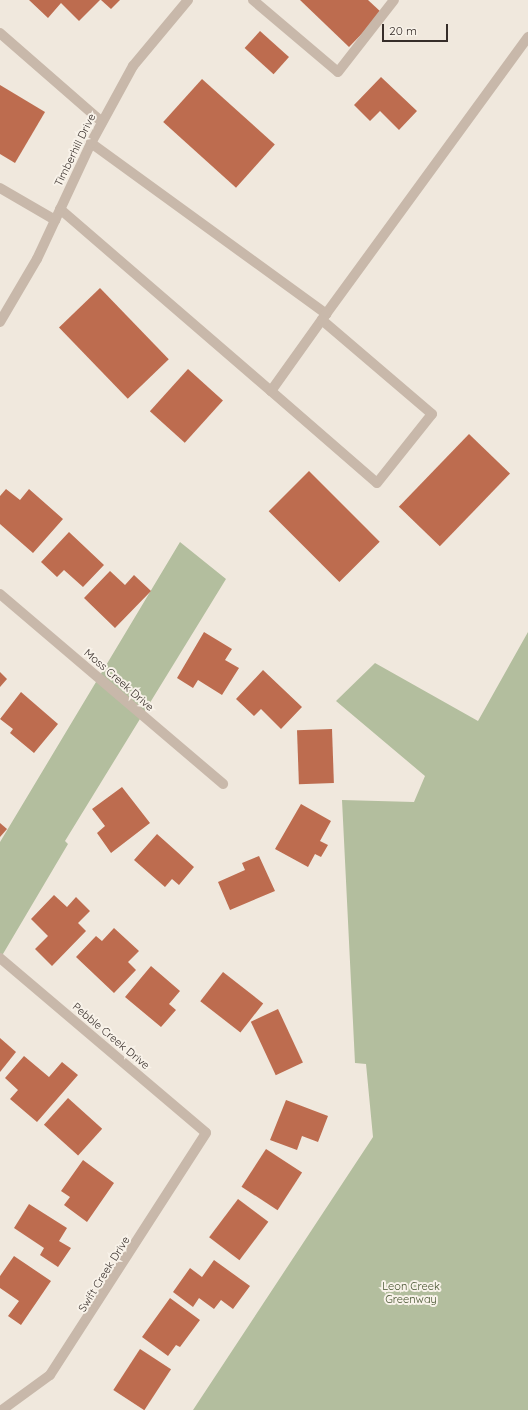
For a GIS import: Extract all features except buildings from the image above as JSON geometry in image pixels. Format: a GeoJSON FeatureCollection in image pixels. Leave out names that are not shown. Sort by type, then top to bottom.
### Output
{"type":"FeatureCollection","features":[{"type":"Feature","properties":{"kind":"street","name":"Timberhill Drive"},"geometry":{"type":"LineString","coordinates":[[0,322],[37,259],[91,144],[133,66],[188,0]]}},
{"type":"Feature","properties":{"kind":"street"},"geometry":{"type":"LineString","coordinates":[[253,0],[338,72],[394,0]]}},
{"type":"Feature","properties":{"kind":"street"},"geometry":{"type":"LineString","coordinates":[[0,33],[102,122]]}},
{"type":"Feature","properties":{"kind":"street"},"geometry":{"type":"LineString","coordinates":[[271,391],[528,37]]}},
{"type":"Feature","properties":{"kind":"street"},"geometry":{"type":"LineString","coordinates":[[60,209],[377,483],[432,414],[324,317],[91,144]]}},
{"type":"Feature","properties":{"kind":"street"},"geometry":{"type":"LineString","coordinates":[[0,188],[55,220]]}},
{"type":"Feature","properties":{"kind":"street","name":"Moss Creek Drive"},"geometry":{"type":"LineString","coordinates":[[0,594],[223,784]]}},
{"type":"Feature","properties":{"kind":"street","name":"Pebble Creek Drive"},"geometry":{"type":"LineString","coordinates":[[0,958],[206,1133]]}},
{"type":"Feature","properties":{"kind":"street","name":"Swift Creek Drive"},"geometry":{"type":"LineString","coordinates":[[2,1410],[50,1375],[206,1133]]}},
{"type":"Feature","properties":{"kind":"green space"},"geometry":{"type":"Polygon","coordinates":[[[180,542],[226,579],[65,841],[68,844],[0,959],[0,842],[180,542]]]}},
{"type":"Feature","properties":{"kind":"green space","name":"Leon Creek Greenway"},"geometry":{"type":"Polygon","coordinates":[[[528,632],[528,1410],[193,1410],[373,1137],[366,1064],[355,1063],[342,800],[414,802],[425,776],[336,701],[375,663],[478,721],[528,632]]]}}]}
